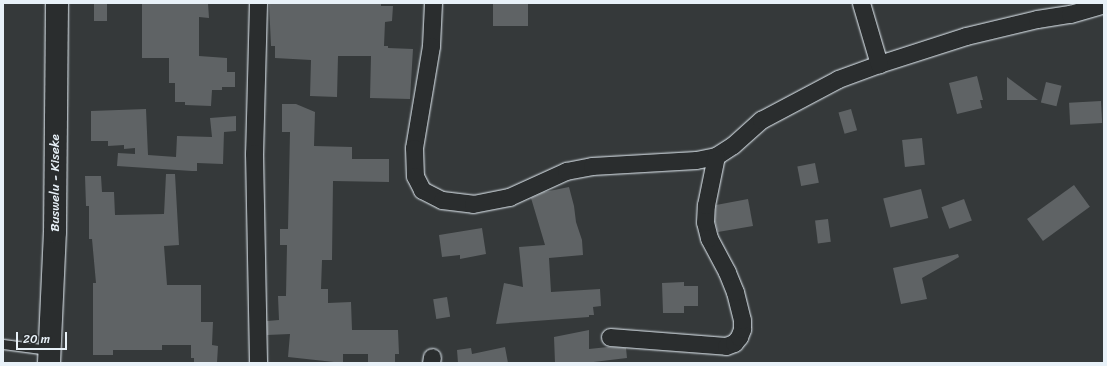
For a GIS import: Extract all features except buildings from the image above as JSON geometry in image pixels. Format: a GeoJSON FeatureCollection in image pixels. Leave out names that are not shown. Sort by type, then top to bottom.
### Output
{"type":"FeatureCollection","features":[{"type":"Feature","properties":{"kind":"main road","name":"Buswelu - Kiseke"},"geometry":{"type":"LineString","coordinates":[[49,356],[55,232],[56,3]]}},
{"type":"Feature","properties":{"kind":"street"},"geometry":{"type":"LineString","coordinates":[[258,3],[254,153],[258,363]]}},
{"type":"Feature","properties":{"kind":"street"},"geometry":{"type":"LineString","coordinates":[[433,3],[431,46],[414,148],[415,176],[422,190],[442,200],[473,204],[509,197],[566,171],[592,166],[696,160],[716,156],[733,146],[761,120],[838,80],[879,64],[1000,27],[1070,14],[1104,4]]}},
{"type":"Feature","properties":{"kind":"street"},"geometry":{"type":"LineString","coordinates":[[861,3],[879,64]]}},
{"type":"Feature","properties":{"kind":"street"},"geometry":{"type":"LineString","coordinates":[[610,337],[726,346],[734,343],[739,337],[742,329],[742,320],[735,292],[727,272],[709,238],[706,222],[706,205],[716,156]]}},
{"type":"Feature","properties":{"kind":"lane"},"geometry":{"type":"LineString","coordinates":[[3,344],[49,356]]}}]}
